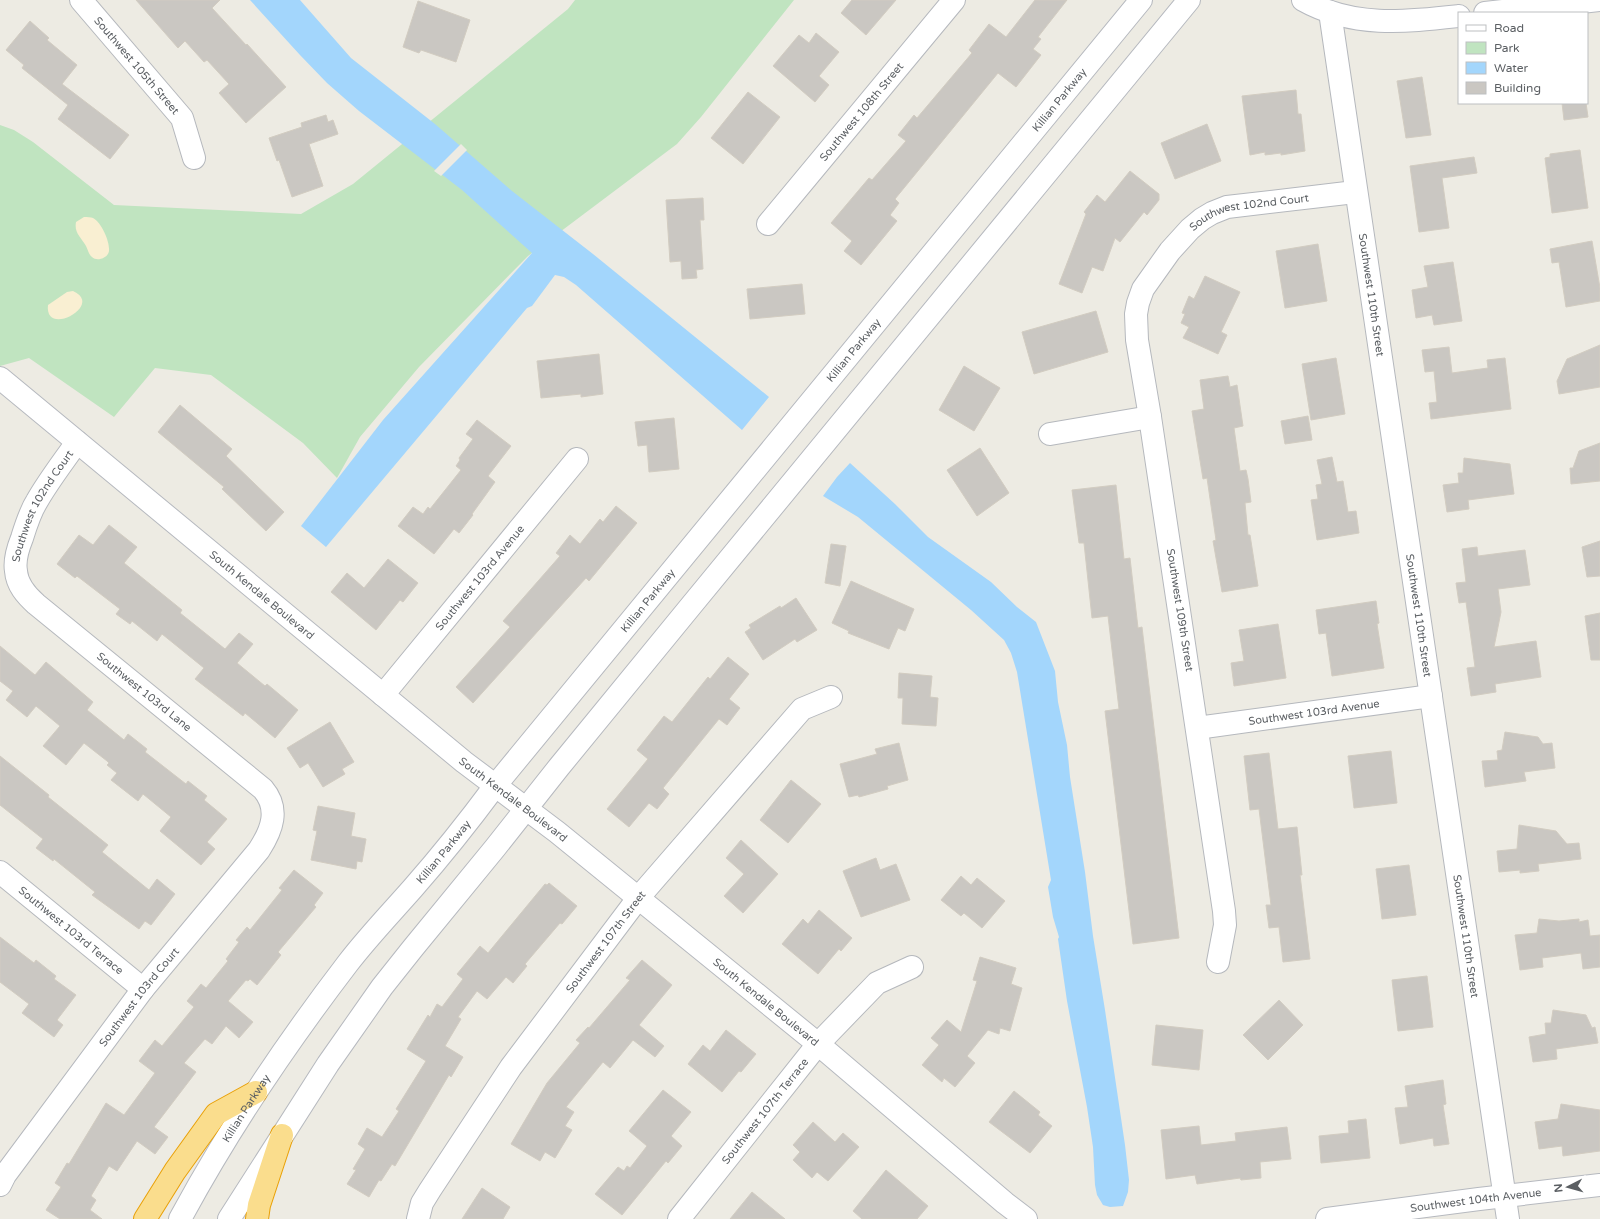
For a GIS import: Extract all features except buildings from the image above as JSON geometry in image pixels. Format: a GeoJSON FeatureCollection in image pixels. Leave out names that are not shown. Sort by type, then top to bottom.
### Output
{"type":"FeatureCollection","features":[{"type":"Feature","properties":{"kind":"highway"},"geometry":{"type":"LineString","coordinates":[[145,1219],[175,1171],[216,1114],[256,1092]]}},
{"type":"Feature","properties":{"kind":"highway"},"geometry":{"type":"LineString","coordinates":[[257,1219],[259,1204],[282,1135]]}},
{"type":"Feature","properties":{"kind":"street","name":"Southwest 105th Street"},"geometry":{"type":"LineString","coordinates":[[81,0],[182,118],[194,158]]}},
{"type":"Feature","properties":{"kind":"street","name":"Southwest 108th Street"},"geometry":{"type":"LineString","coordinates":[[768,224],[954,0]]}},
{"type":"Feature","properties":{"kind":"street","name":"Killian Parkway"},"geometry":{"type":"LineString","coordinates":[[180,1219],[199,1184],[256,1092],[308,1017],[349,962],[440,857],[495,786],[1141,0]]}},
{"type":"Feature","properties":{"kind":"street"},"geometry":{"type":"LineString","coordinates":[[229,1219],[328,1064],[382,987],[527,809],[559,767],[1189,0]]}},
{"type":"Feature","properties":{"kind":"street"},"geometry":{"type":"LineString","coordinates":[[1303,0],[1345,17],[1384,22],[1408,22],[1458,16]]}},
{"type":"Feature","properties":{"kind":"street"},"geometry":{"type":"LineString","coordinates":[[1489,12],[1515,5],[1599,0]]}},
{"type":"Feature","properties":{"kind":"street","name":"Southwest 110th Street"},"geometry":{"type":"LineString","coordinates":[[1330,12],[1355,192],[1508,1219]]}},
{"type":"Feature","properties":{"kind":"street","name":"Southwest 102nd Court"},"geometry":{"type":"LineString","coordinates":[[1160,264],[1190,229],[1207,216],[1218,210],[1236,205],[1355,192]]}},
{"type":"Feature","properties":{"kind":"street","name":"Southwest 109th Street"},"geometry":{"type":"LineString","coordinates":[[1160,264],[1143,289],[1138,303],[1136,314],[1137,340],[1150,417],[1225,918],[1218,962]]}},
{"type":"Feature","properties":{"kind":"street","name":"South Kendale Boulevard"},"geometry":{"type":"LineString","coordinates":[[0,378],[382,695],[495,786],[527,809],[639,897],[818,1044],[1005,1203],[1026,1219]]}},
{"type":"Feature","properties":{"kind":"street"},"geometry":{"type":"LineString","coordinates":[[1050,434],[1150,417]]}},
{"type":"Feature","properties":{"kind":"street","name":"Southwest 102nd Court"},"geometry":{"type":"LineString","coordinates":[[16,574],[18,550],[36,501],[77,442]]}},
{"type":"Feature","properties":{"kind":"street","name":"Southwest 103rd Avenue"},"geometry":{"type":"LineString","coordinates":[[382,695],[577,459]]}},
{"type":"Feature","properties":{"kind":"street","name":"Southwest 103rd Lane"},"geometry":{"type":"LineString","coordinates":[[16,574],[25,593],[36,604],[263,789],[269,797],[273,808]]}},
{"type":"Feature","properties":{"kind":"street","name":"Southwest 103rd Avenue"},"geometry":{"type":"LineString","coordinates":[[1197,728],[1431,696]]}},
{"type":"Feature","properties":{"kind":"street","name":"Southwest 107th Street"},"geometry":{"type":"LineString","coordinates":[[418,1219],[422,1203],[511,1067],[639,897],[802,709],[831,697]]}},
{"type":"Feature","properties":{"kind":"street","name":"Southwest 103rd Court"},"geometry":{"type":"LineString","coordinates":[[2,1177],[142,989],[259,850],[269,832],[273,817],[273,808]]}},
{"type":"Feature","properties":{"kind":"street","name":"Southwest 103rd Terrace"},"geometry":{"type":"LineString","coordinates":[[0,872],[142,989]]}},
{"type":"Feature","properties":{"kind":"street","name":"Southwest 107th Terrace"},"geometry":{"type":"LineString","coordinates":[[679,1219],[818,1044],[876,983],[912,967]]}},
{"type":"Feature","properties":{"kind":"street","name":"Southwest 104th Avenue"},"geometry":{"type":"LineString","coordinates":[[1327,1219],[1600,1185]]}},
{"type":"Feature","properties":{"kind":"green space"},"geometry":{"type":"Polygon","coordinates":[[[575,0],[794,0],[701,117],[677,144],[528,256],[419,367],[360,437],[337,478],[303,443],[211,375],[155,368],[114,417],[29,358],[0,366],[0,125],[14,130],[33,142],[114,205],[301,214],[353,184],[568,9],[575,0]]]}},
{"type":"Feature","properties":{"kind":"sand"},"geometry":{"type":"Polygon","coordinates":[[[84,217],[96,220],[105,233],[109,247],[107,256],[97,259],[89,254],[76,229],[76,222],[84,217]]]}},
{"type":"Feature","properties":{"kind":"sand"},"geometry":{"type":"Polygon","coordinates":[[[73,291],[81,297],[82,304],[71,316],[63,319],[55,319],[49,314],[48,305],[67,292],[73,291]]]}},
{"type":"Feature","properties":{"kind":"water"},"geometry":{"type":"Polygon","coordinates":[[[250,0],[300,0],[351,58],[435,124],[512,191],[593,254],[769,397],[742,430],[576,285],[564,277],[555,275],[532,306],[527,308],[326,547],[301,526],[383,420],[532,253],[462,190],[359,111],[327,83],[250,0]]]}},
{"type":"Feature","properties":{"kind":"water"},"geometry":{"type":"Polygon","coordinates":[[[850,463],[895,504],[928,537],[991,582],[1017,607],[1036,622],[1055,671],[1058,702],[1067,745],[1070,777],[1085,872],[1093,936],[1125,1145],[1129,1180],[1128,1192],[1123,1206],[1110,1207],[1103,1205],[1097,1195],[1093,1147],[1087,1107],[1067,1001],[1058,939],[1059,937],[1053,917],[1048,887],[1051,880],[1017,672],[1011,653],[1004,640],[971,610],[858,517],[823,496],[850,463]]]}},
{"type":"Feature","properties":{"kind":"pier"},"geometry":{"type":"Polygon","coordinates":[[[461,144],[467,150],[441,176],[434,171],[461,144]]]}}]}
